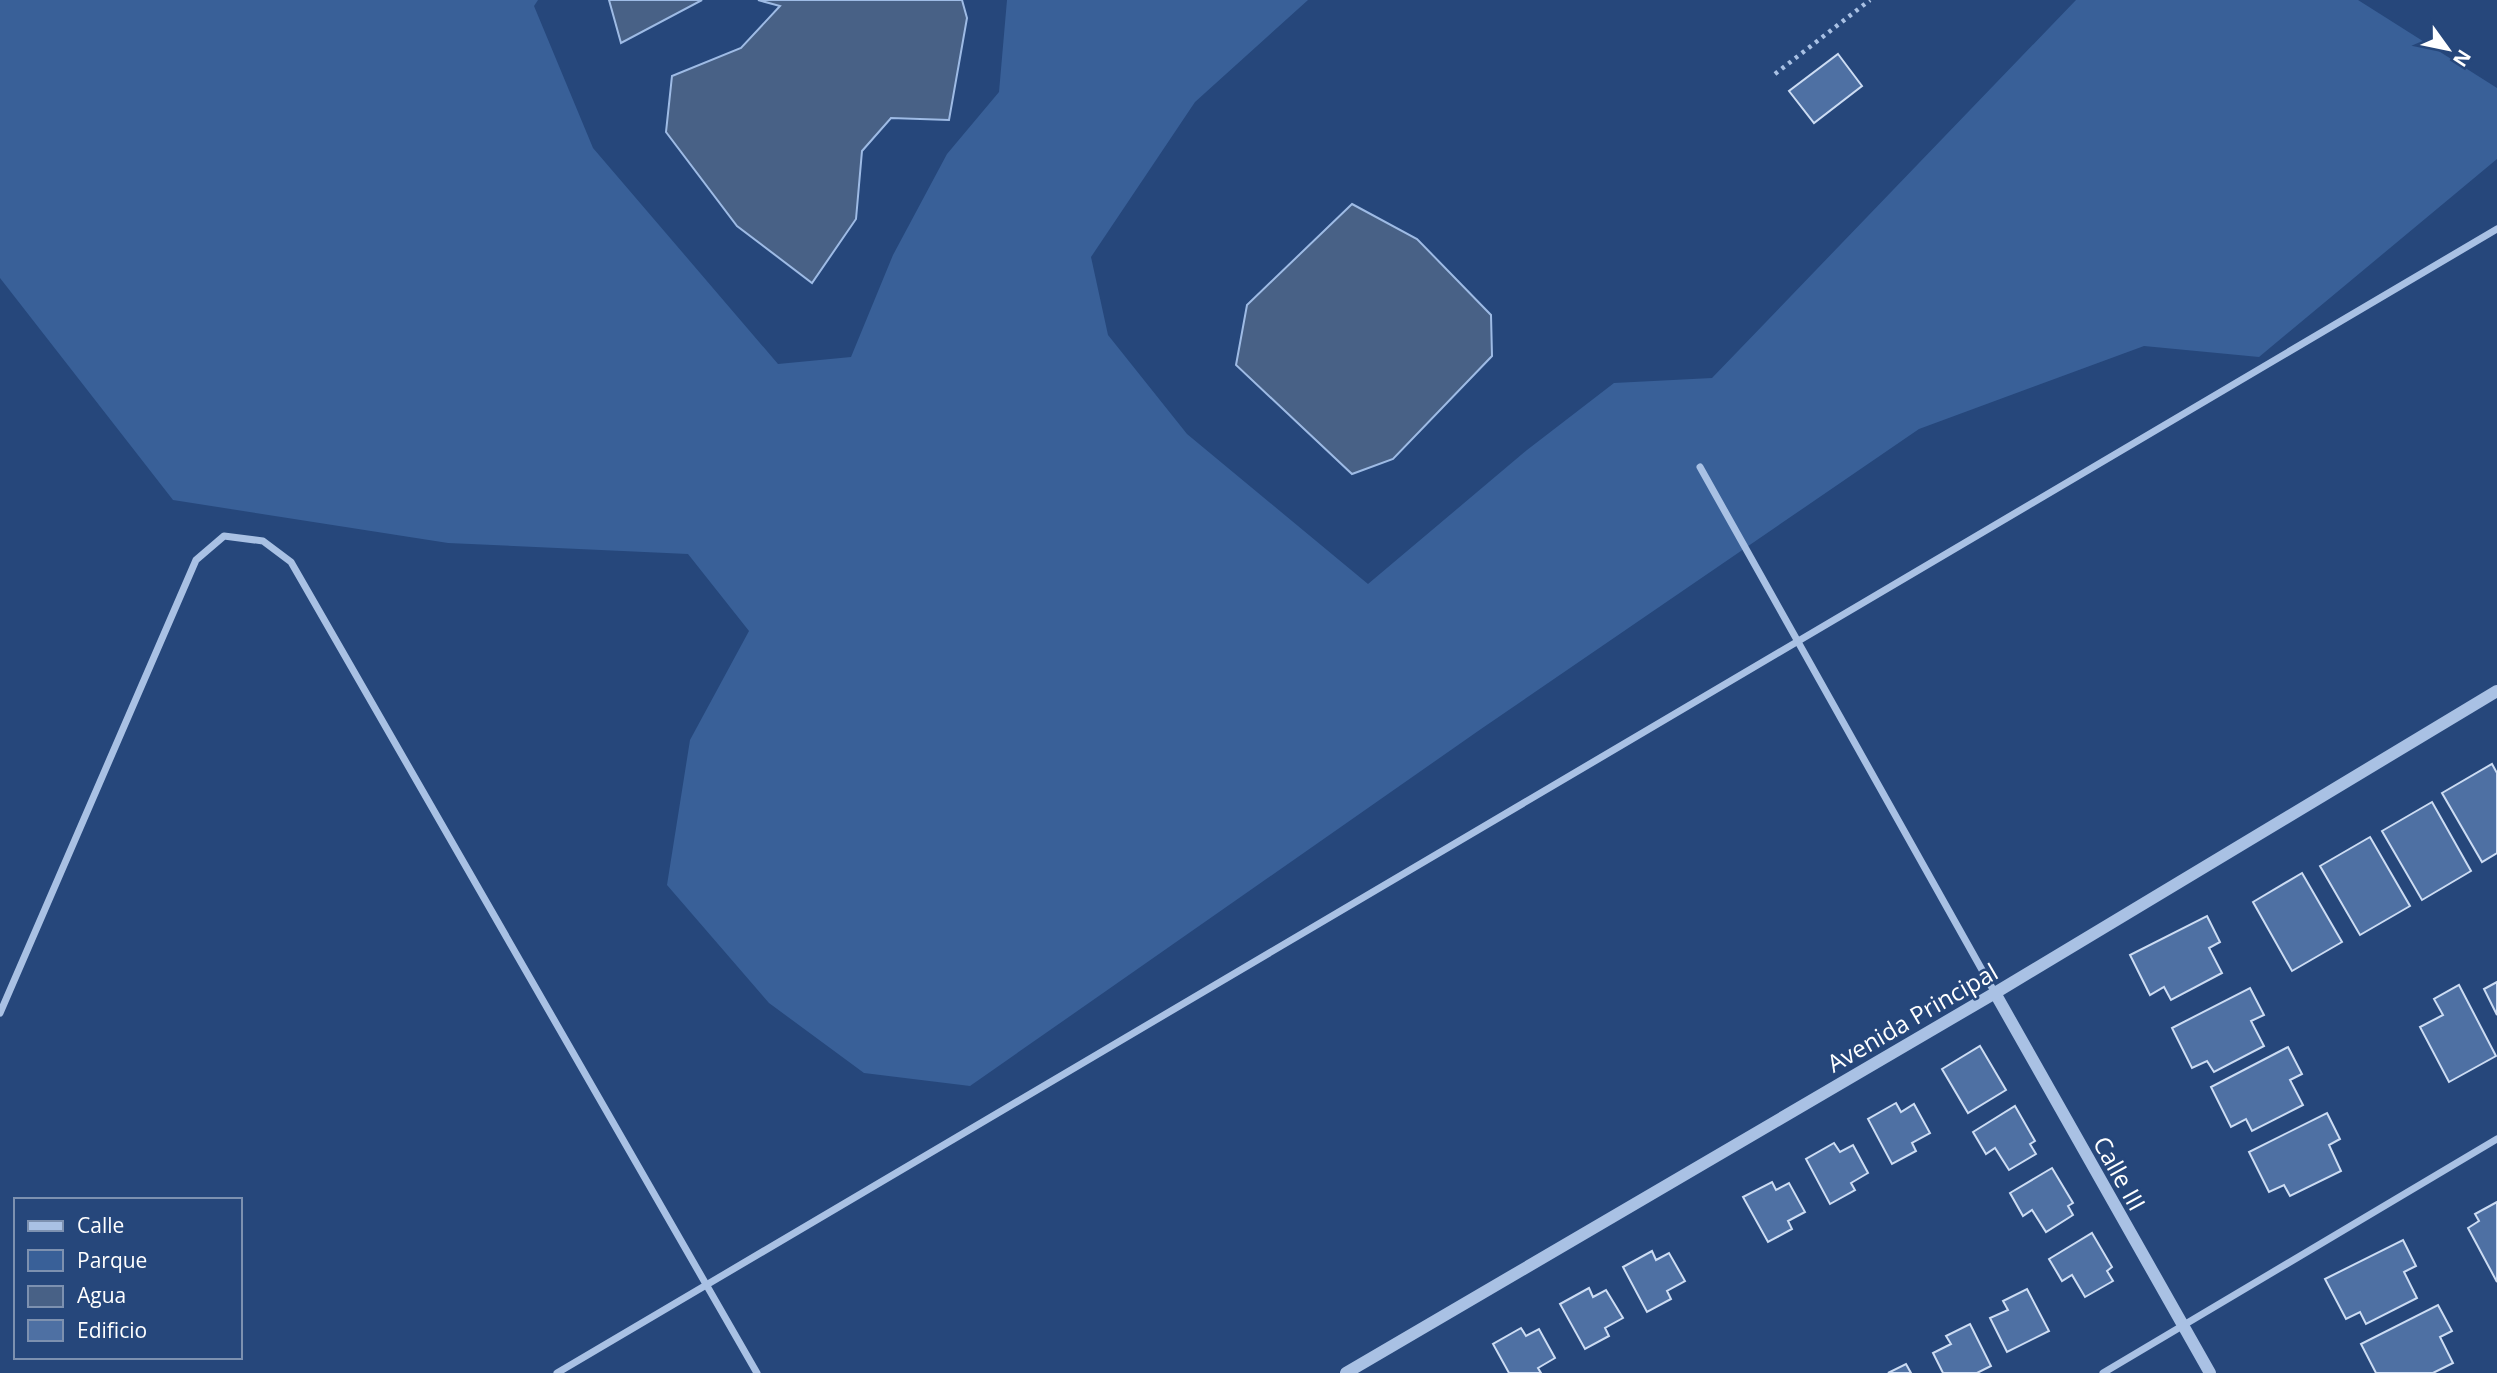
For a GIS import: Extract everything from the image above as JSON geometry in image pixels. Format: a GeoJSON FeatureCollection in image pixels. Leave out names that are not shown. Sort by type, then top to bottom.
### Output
{"type":"FeatureCollection","features":[{"type":"Feature","properties":{"kind":"street"},"geometry":{"type":"LineString","coordinates":[[557,1373],[2497,229]]}},
{"type":"Feature","properties":{"kind":"street"},"geometry":{"type":"LineString","coordinates":[[1700,467],[1995,993]]}},
{"type":"Feature","properties":{"kind":"street"},"geometry":{"type":"LineString","coordinates":[[0,1013],[196,560],[224,537],[263,541],[290,562],[757,1373]]}},
{"type":"Feature","properties":{"kind":"street","name":"Avenida Principal"},"geometry":{"type":"LineString","coordinates":[[1346,1373],[1995,993],[2497,691]]}},
{"type":"Feature","properties":{"kind":"street","name":"Calle III"},"geometry":{"type":"LineString","coordinates":[[1995,993],[2210,1373]]}},
{"type":"Feature","properties":{"kind":"street"},"geometry":{"type":"LineString","coordinates":[[2103,1373],[2497,1139]]}},
{"type":"Feature","properties":{"kind":"path"},"geometry":{"type":"LineString","coordinates":[[1775,74],[1870,0]]}},
{"type":"Feature","properties":{"kind":"green space"},"geometry":{"type":"Polygon","coordinates":[[[0,0],[538,0],[534,6],[593,148],[778,364],[851,357],[893,255],[947,154],[999,92],[1007,0],[1308,0],[1195,102],[1091,257],[1108,335],[1187,434],[1368,584],[1527,450],[1614,383],[1712,378],[2076,0],[2358,0],[2497,88],[2497,159],[2259,357],[2144,346],[1919,429],[1481,729],[970,1086],[864,1073],[769,1003],[667,885],[690,740],[749,631],[688,554],[448,543],[173,500],[0,278],[0,0]]]}},
{"type":"Feature","properties":{"kind":"water"},"geometry":{"type":"Polygon","coordinates":[[[609,0],[702,0],[621,43],[609,0]]]}},
{"type":"Feature","properties":{"kind":"water"},"geometry":{"type":"Polygon","coordinates":[[[758,0],[962,0],[967,18],[949,120],[891,118],[862,151],[856,219],[812,283],[737,226],[666,132],[672,76],[741,48],[780,6],[758,0]]]}},
{"type":"Feature","properties":{"kind":"water"},"geometry":{"type":"Polygon","coordinates":[[[1352,204],[1417,239],[1491,315],[1492,356],[1393,459],[1352,474],[1236,365],[1247,305],[1352,204]]]}},
{"type":"Feature","properties":{"kind":"building"},"geometry":{"type":"Polygon","coordinates":[[[1838,54],[1862,86],[1814,123],[1789,91],[1838,54]]]}},
{"type":"Feature","properties":{"kind":"building"},"geometry":{"type":"Polygon","coordinates":[[[2492,764],[2497,773],[2497,853],[2482,862],[2442,793],[2492,764]]]}},
{"type":"Feature","properties":{"kind":"building"},"geometry":{"type":"Polygon","coordinates":[[[2432,802],[2471,871],[2422,900],[2382,831],[2432,802]]]}},
{"type":"Feature","properties":{"kind":"building"},"geometry":{"type":"Polygon","coordinates":[[[2370,837],[2410,906],[2360,935],[2320,866],[2370,837]]]}},
{"type":"Feature","properties":{"kind":"building"},"geometry":{"type":"Polygon","coordinates":[[[2302,873],[2342,942],[2292,971],[2253,902],[2302,873]]]}},
{"type":"Feature","properties":{"kind":"building"},"geometry":{"type":"Polygon","coordinates":[[[2207,916],[2220,942],[2209,948],[2222,973],[2171,1000],[2164,987],[2150,995],[2130,955],[2207,916]]]}},
{"type":"Feature","properties":{"kind":"building"},"geometry":{"type":"Polygon","coordinates":[[[2497,982],[2497,1015],[2484,989],[2497,982]]]}},
{"type":"Feature","properties":{"kind":"building"},"geometry":{"type":"Polygon","coordinates":[[[2459,985],[2496,1056],[2449,1082],[2420,1027],[2443,1015],[2434,999],[2459,985]]]}},
{"type":"Feature","properties":{"kind":"building"},"geometry":{"type":"Polygon","coordinates":[[[2250,988],[2264,1015],[2251,1021],[2264,1046],[2214,1072],[2207,1061],[2192,1068],[2172,1028],[2250,988]]]}},
{"type":"Feature","properties":{"kind":"building"},"geometry":{"type":"Polygon","coordinates":[[[1980,1046],[2006,1090],[1968,1113],[1942,1069],[1980,1046]]]}},
{"type":"Feature","properties":{"kind":"building"},"geometry":{"type":"Polygon","coordinates":[[[2288,1047],[2302,1074],[2290,1080],[2303,1105],[2252,1131],[2246,1119],[2231,1127],[2211,1087],[2288,1047]]]}},
{"type":"Feature","properties":{"kind":"building"},"geometry":{"type":"Polygon","coordinates":[[[1896,1103],[1901,1112],[1914,1104],[1930,1133],[1912,1143],[1916,1151],[1892,1164],[1868,1119],[1896,1103]]]}},
{"type":"Feature","properties":{"kind":"building"},"geometry":{"type":"Polygon","coordinates":[[[2015,1106],[2035,1141],[2030,1144],[2036,1154],[2009,1170],[1995,1148],[1986,1154],[1973,1132],[2015,1106]]]}},
{"type":"Feature","properties":{"kind":"building"},"geometry":{"type":"Polygon","coordinates":[[[2327,1113],[2340,1139],[2329,1145],[2341,1171],[2290,1196],[2284,1185],[2269,1192],[2249,1152],[2327,1113]]]}},
{"type":"Feature","properties":{"kind":"building"},"geometry":{"type":"Polygon","coordinates":[[[1834,1143],[1840,1152],[1853,1145],[1868,1173],[1851,1183],[1855,1190],[1830,1204],[1806,1159],[1834,1143]]]}},
{"type":"Feature","properties":{"kind":"building"},"geometry":{"type":"Polygon","coordinates":[[[2052,1168],[2073,1203],[2068,1206],[2073,1215],[2046,1232],[2032,1210],[2023,1216],[2010,1193],[2052,1168]]]}},
{"type":"Feature","properties":{"kind":"building"},"geometry":{"type":"Polygon","coordinates":[[[1772,1182],[1776,1190],[1789,1183],[1805,1212],[1788,1221],[1792,1229],[1768,1242],[1743,1197],[1772,1182]]]}},
{"type":"Feature","properties":{"kind":"building"},"geometry":{"type":"Polygon","coordinates":[[[2497,1202],[2497,1282],[2468,1228],[2479,1221],[2475,1214],[2497,1202]]]}},
{"type":"Feature","properties":{"kind":"building"},"geometry":{"type":"Polygon","coordinates":[[[2092,1233],[2112,1267],[2107,1271],[2113,1281],[2085,1297],[2072,1275],[2062,1281],[2049,1259],[2092,1233]]]}},
{"type":"Feature","properties":{"kind":"building"},"geometry":{"type":"Polygon","coordinates":[[[2403,1240],[2416,1266],[2404,1272],[2417,1298],[2366,1324],[2360,1312],[2346,1319],[2325,1279],[2403,1240]]]}},
{"type":"Feature","properties":{"kind":"building"},"geometry":{"type":"Polygon","coordinates":[[[1652,1251],[1656,1260],[1669,1253],[1685,1281],[1667,1291],[1671,1299],[1647,1312],[1623,1267],[1652,1251]]]}},
{"type":"Feature","properties":{"kind":"building"},"geometry":{"type":"Polygon","coordinates":[[[1589,1288],[1593,1297],[1606,1290],[1623,1318],[1605,1328],[1609,1336],[1585,1349],[1560,1304],[1589,1288]]]}},
{"type":"Feature","properties":{"kind":"building"},"geometry":{"type":"Polygon","coordinates":[[[2027,1289],[2049,1331],[2007,1352],[1990,1318],[2008,1310],[2003,1301],[2027,1289]]]}},
{"type":"Feature","properties":{"kind":"building"},"geometry":{"type":"Polygon","coordinates":[[[2438,1305],[2452,1331],[2440,1337],[2453,1363],[2433,1373],[2376,1373],[2361,1344],[2438,1305]]]}},
{"type":"Feature","properties":{"kind":"building"},"geometry":{"type":"Polygon","coordinates":[[[1970,1324],[1991,1366],[1977,1373],[1943,1373],[1933,1353],[1951,1344],[1946,1336],[1970,1324]]]}},
{"type":"Feature","properties":{"kind":"building"},"geometry":{"type":"Polygon","coordinates":[[[1521,1328],[1526,1336],[1539,1329],[1555,1358],[1538,1368],[1541,1373],[1509,1373],[1493,1344],[1521,1328]]]}},
{"type":"Feature","properties":{"kind":"building"},"geometry":{"type":"Polygon","coordinates":[[[1906,1364],[1911,1373],[1888,1373],[1906,1364]]]}}]}
